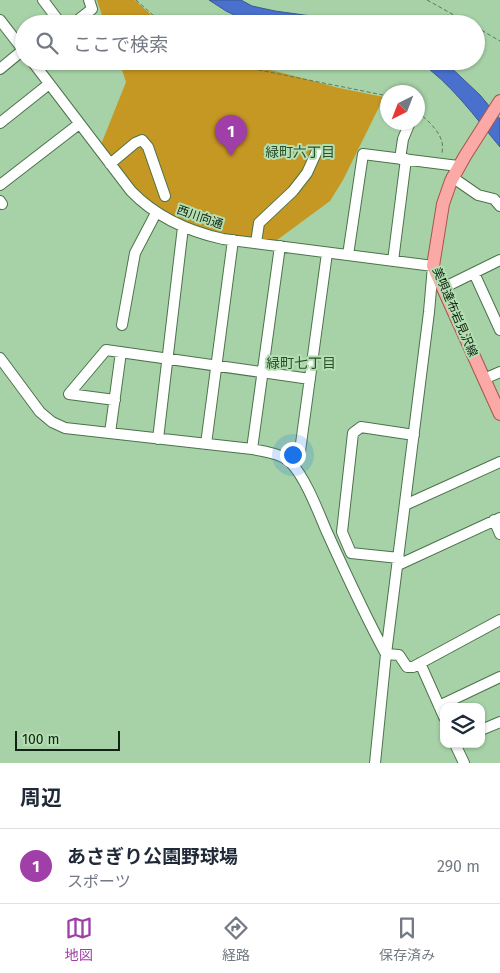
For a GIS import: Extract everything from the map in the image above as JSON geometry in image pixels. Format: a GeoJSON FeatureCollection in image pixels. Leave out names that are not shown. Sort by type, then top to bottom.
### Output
{"type":"FeatureCollection","features":[{"type":"Feature","properties":{"kind":"main road","name":"美唄達布岩見沢線"},"geometry":{"type":"LineString","coordinates":[[500,101],[458,166],[443,204],[433,266],[500,414]]}},
{"type":"Feature","properties":{"kind":"street"},"geometry":{"type":"LineString","coordinates":[[43,0],[54,15]]}},
{"type":"Feature","properties":{"kind":"street"},"geometry":{"type":"LineString","coordinates":[[84,15],[92,9],[89,0]]}},
{"type":"Feature","properties":{"kind":"street"},"geometry":{"type":"LineString","coordinates":[[2,26],[15,40]]}},
{"type":"Feature","properties":{"kind":"street"},"geometry":{"type":"LineString","coordinates":[[0,68],[15,57]]}},
{"type":"Feature","properties":{"kind":"street","name":"西川向通"},"geometry":{"type":"LineString","coordinates":[[39,70],[131,191],[156,213],[183,227],[232,240],[433,266]]}},
{"type":"Feature","properties":{"kind":"street"},"geometry":{"type":"LineString","coordinates":[[0,123],[49,84]]}},
{"type":"Feature","properties":{"kind":"street"},"geometry":{"type":"LineString","coordinates":[[0,185],[79,124]]}},
{"type":"Feature","properties":{"kind":"street"},"geometry":{"type":"LineString","coordinates":[[393,261],[403,159],[403,139],[407,130]]}},
{"type":"Feature","properties":{"kind":"street"},"geometry":{"type":"LineString","coordinates":[[110,164],[135,143],[142,140],[148,147],[165,196]]}},
{"type":"Feature","properties":{"kind":"street"},"geometry":{"type":"LineString","coordinates":[[256,243],[259,223],[293,191],[307,173],[317,151]]}},
{"type":"Feature","properties":{"kind":"street"},"geometry":{"type":"LineString","coordinates":[[348,255],[363,154],[458,166],[478,195],[494,199],[500,206]]}},
{"type":"Feature","properties":{"kind":"street"},"geometry":{"type":"LineString","coordinates":[[122,325],[135,253],[156,213]]}},
{"type":"Feature","properties":{"kind":"street"},"geometry":{"type":"LineString","coordinates":[[158,438],[183,227]]}},
{"type":"Feature","properties":{"kind":"street"},"geometry":{"type":"LineString","coordinates":[[206,444],[232,240]]}},
{"type":"Feature","properties":{"kind":"street"},"geometry":{"type":"LineString","coordinates":[[252,450],[280,246]]}},
{"type":"Feature","properties":{"kind":"street"},"geometry":{"type":"LineString","coordinates":[[291,463],[300,451],[327,253]]}},
{"type":"Feature","properties":{"kind":"street"},"geometry":{"type":"LineString","coordinates":[[443,288],[500,260]]}},
{"type":"Feature","properties":{"kind":"street"},"geometry":{"type":"LineString","coordinates":[[375,763],[386,654],[429,312],[433,266]]}},
{"type":"Feature","properties":{"kind":"street"},"geometry":{"type":"LineString","coordinates":[[474,273],[500,330]]}},
{"type":"Feature","properties":{"kind":"street"},"geometry":{"type":"LineString","coordinates":[[115,400],[69,394],[106,350],[310,379]]}},
{"type":"Feature","properties":{"kind":"street"},"geometry":{"type":"LineString","coordinates":[[110,433],[121,352]]}},
{"type":"Feature","properties":{"kind":"street"},"geometry":{"type":"LineString","coordinates":[[0,358],[40,412],[52,422],[65,428],[274,453],[291,463],[309,491],[360,605],[386,654]]}},
{"type":"Feature","properties":{"kind":"street"},"geometry":{"type":"LineString","coordinates":[[484,379],[500,372]]}},
{"type":"Feature","properties":{"kind":"street"},"geometry":{"type":"LineString","coordinates":[[414,435],[361,427],[353,433],[342,532],[351,553],[398,562],[497,519],[500,534]]}},
{"type":"Feature","properties":{"kind":"street"},"geometry":{"type":"LineString","coordinates":[[405,505],[500,462]]}},
{"type":"Feature","properties":{"kind":"street"},"geometry":{"type":"LineString","coordinates":[[386,654],[399,655],[408,667],[413,666],[500,620]]}},
{"type":"Feature","properties":{"kind":"street"},"geometry":{"type":"LineString","coordinates":[[420,662],[439,706],[500,677]]}},
{"type":"Feature","properties":{"kind":"street"},"geometry":{"type":"LineString","coordinates":[[485,728],[500,722]]}},
{"type":"Feature","properties":{"kind":"street"},"geometry":{"type":"LineString","coordinates":[[458,748],[464,763]]}},
{"type":"Feature","properties":{"kind":"path"},"geometry":{"type":"LineString","coordinates":[[136,0],[153,15]]}},
{"type":"Feature","properties":{"kind":"path"},"geometry":{"type":"LineString","coordinates":[[427,0],[454,15]]}},
{"type":"Feature","properties":{"kind":"path"},"geometry":{"type":"LineString","coordinates":[[485,32],[500,41]]}},
{"type":"Feature","properties":{"kind":"path"},"geometry":{"type":"LineString","coordinates":[[259,70],[380,94]]}},
{"type":"Feature","properties":{"kind":"path"},"geometry":{"type":"LineString","coordinates":[[425,119],[437,132],[442,142],[442,163]]}},
{"type":"Feature","properties":{"kind":"shaded area"},"geometry":{"type":"Polygon","coordinates":[[[97,0],[135,0],[151,15],[102,15],[97,0]]]}},
{"type":"Feature","properties":{"kind":"shaded area"},"geometry":{"type":"Polygon","coordinates":[[[122,70],[270,70],[339,88],[380,96],[380,105],[343,180],[330,201],[273,243],[237,238],[188,226],[148,203],[100,147],[126,82],[122,70]]]}},
{"type":"Feature","properties":{"kind":"water"},"geometry":{"type":"Polygon","coordinates":[[[209,0],[241,0],[252,6],[304,15],[234,15],[209,0]]]}},
{"type":"Feature","properties":{"kind":"water"},"geometry":{"type":"Polygon","coordinates":[[[430,70],[454,70],[480,95],[500,119],[500,147],[472,112],[430,70]]]}},
{"type":"Feature","properties":{"kind":"place","name":"あさぎり公園野球場"},"geometry":{"type":"Point","coordinates":[231,156]}},
{"type":"Feature","properties":{"kind":"district","name":"緑町六丁目"},"geometry":{"type":"Point","coordinates":[300,152]}},
{"type":"Feature","properties":{"kind":"district","name":"緑町七丁目"},"geometry":{"type":"Point","coordinates":[301,363]}}]}
